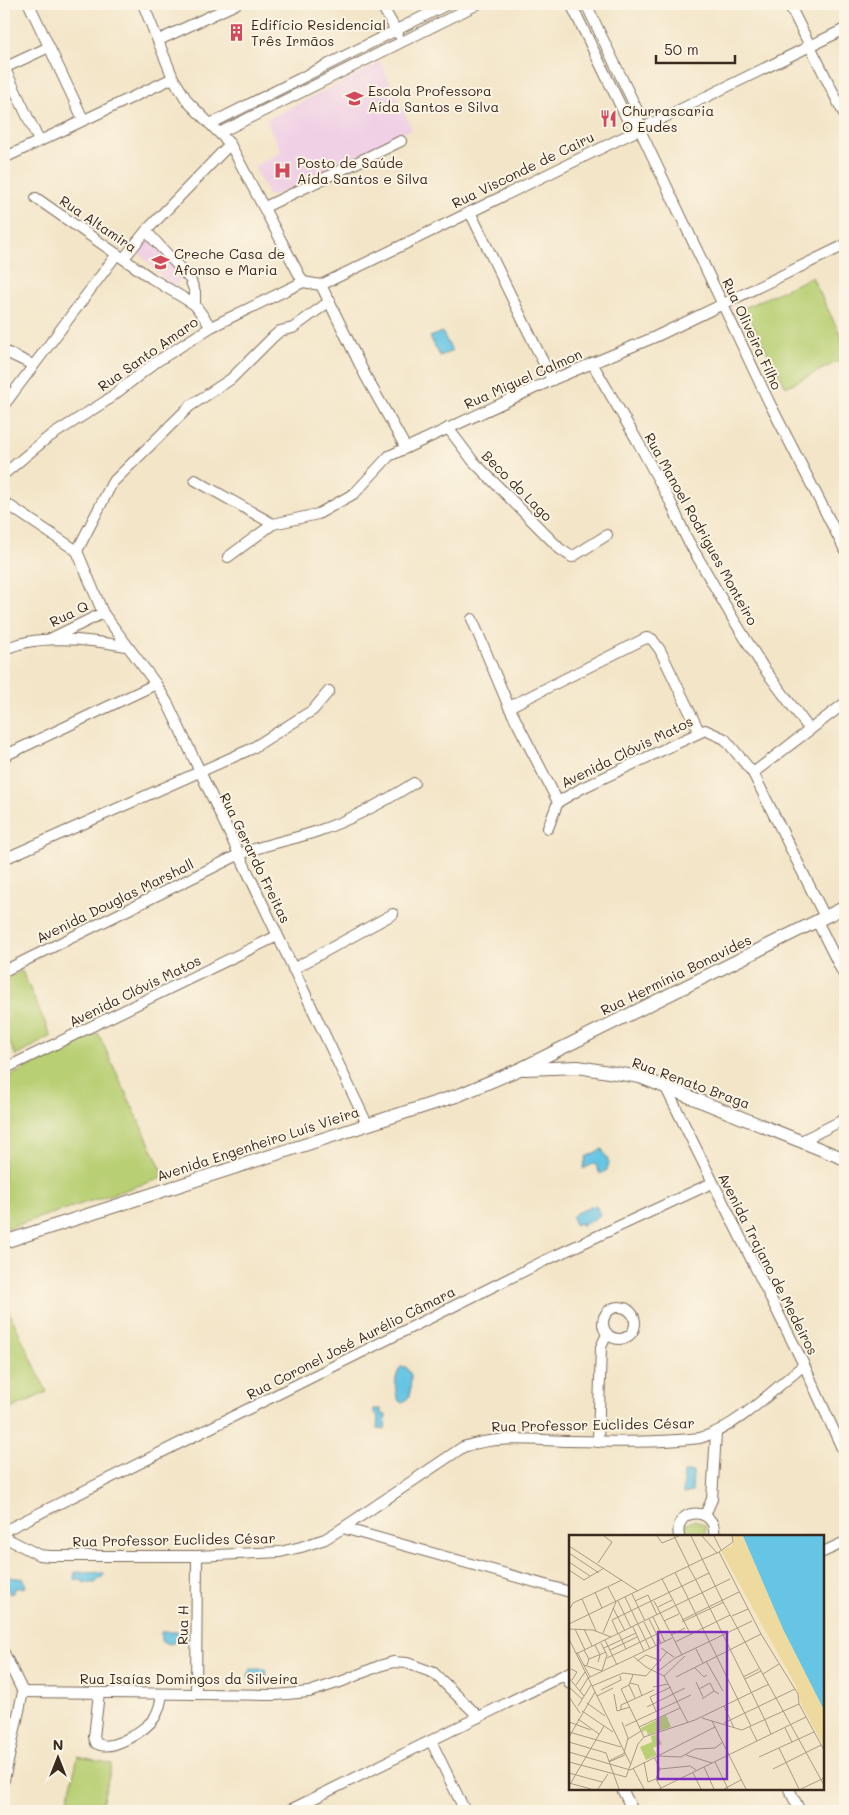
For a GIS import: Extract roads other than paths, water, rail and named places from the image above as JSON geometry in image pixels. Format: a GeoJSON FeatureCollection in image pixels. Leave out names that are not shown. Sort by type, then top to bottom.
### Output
{"type":"FeatureCollection","features":[{"type":"Feature","properties":{"kind":"main road","name":"Rua Hermínia Bonavides"},"geometry":{"type":"LineString","coordinates":[[520,1069],[845,907]]}},
{"type":"Feature","properties":{"kind":"main road","name":"Rua Renato Braga"},"geometry":{"type":"LineString","coordinates":[[520,1069],[578,1067],[612,1071],[665,1086],[845,1159]]}},
{"type":"Feature","properties":{"kind":"main road","name":"Avenida Engenheiro Luís Vieira"},"geometry":{"type":"LineString","coordinates":[[4,1242],[459,1095],[520,1069]]}},
{"type":"Feature","properties":{"kind":"street"},"geometry":{"type":"LineString","coordinates":[[29,4],[83,119]]}},
{"type":"Feature","properties":{"kind":"street"},"geometry":{"type":"LineString","coordinates":[[143,4],[173,78],[188,102],[221,132],[230,144],[303,282],[321,285],[365,375],[406,448]]}},
{"type":"Feature","properties":{"kind":"street"},"geometry":{"type":"LineString","coordinates":[[159,40],[236,4]]}},
{"type":"Feature","properties":{"kind":"street"},"geometry":{"type":"LineString","coordinates":[[380,4],[394,30],[403,40]]}},
{"type":"Feature","properties":{"kind":"street"},"geometry":{"type":"LineString","coordinates":[[210,124],[448,4]]}},
{"type":"Feature","properties":{"kind":"street","name":"Rua Oliveira Filho"},"geometry":{"type":"LineString","coordinates":[[571,4],[628,119],[639,128]]}},
{"type":"Feature","properties":{"kind":"street","name":"Rua Oliveira Filho"},"geometry":{"type":"LineString","coordinates":[[586,4],[638,112],[639,128],[768,402],[845,550]]}},
{"type":"Feature","properties":{"kind":"street"},"geometry":{"type":"LineString","coordinates":[[789,4],[845,116]]}},
{"type":"Feature","properties":{"kind":"street"},"geometry":{"type":"LineString","coordinates":[[221,132],[473,5]]}},
{"type":"Feature","properties":{"kind":"street"},"geometry":{"type":"LineString","coordinates":[[420,17],[426,29]]}},
{"type":"Feature","properties":{"kind":"street","name":"Rua Visconde de Cairu"},"geometry":{"type":"LineString","coordinates":[[321,285],[845,29]]}},
{"type":"Feature","properties":{"kind":"street"},"geometry":{"type":"LineString","coordinates":[[591,44],[602,39]]}},
{"type":"Feature","properties":{"kind":"street"},"geometry":{"type":"LineString","coordinates":[[39,141],[4,68],[49,47]]}},
{"type":"Feature","properties":{"kind":"street"},"geometry":{"type":"LineString","coordinates":[[4,158],[173,78]]}},
{"type":"Feature","properties":{"kind":"street"},"geometry":{"type":"LineString","coordinates":[[265,207],[401,141]]}},
{"type":"Feature","properties":{"kind":"street"},"geometry":{"type":"LineString","coordinates":[[4,404],[32,366],[121,256],[230,144]]}},
{"type":"Feature","properties":{"kind":"street","name":"Rua Altamira"},"geometry":{"type":"LineString","coordinates":[[36,198],[151,278],[195,305]]}},
{"type":"Feature","properties":{"kind":"street"},"geometry":{"type":"LineString","coordinates":[[470,212],[552,380]]}},
{"type":"Feature","properties":{"kind":"street"},"geometry":{"type":"LineString","coordinates":[[146,231],[190,279],[195,305],[211,327]]}},
{"type":"Feature","properties":{"kind":"street","name":"Rua Miguel Calmon"},"geometry":{"type":"LineString","coordinates":[[228,556],[272,524],[324,511],[354,493],[389,456],[552,380],[656,337],[845,245]]}},
{"type":"Feature","properties":{"kind":"street","name":"Rua Santo Amaro"},"geometry":{"type":"LineString","coordinates":[[5,471],[46,439],[106,401],[156,362],[211,327],[303,282]]}},
{"type":"Feature","properties":{"kind":"street"},"geometry":{"type":"LineString","coordinates":[[4,502],[77,551],[107,489],[144,450],[190,406],[231,379],[280,331],[293,328],[330,301]]}},
{"type":"Feature","properties":{"kind":"street"},"geometry":{"type":"LineString","coordinates":[[4,351],[32,366]]}},
{"type":"Feature","properties":{"kind":"street","name":"Rua Manoel Rodrigues Monteiro"},"geometry":{"type":"LineString","coordinates":[[592,363],[638,442],[671,503],[686,537],[732,617],[763,667],[810,730]]}},
{"type":"Feature","properties":{"kind":"street","name":"Beco do Lago"},"geometry":{"type":"LineString","coordinates":[[448,428],[473,462],[560,549],[572,557],[608,535]]}},
{"type":"Feature","properties":{"kind":"street"},"geometry":{"type":"LineString","coordinates":[[195,480],[272,524]]}},
{"type":"Feature","properties":{"kind":"street","name":"Rua Gerardo Freitas"},"geometry":{"type":"LineString","coordinates":[[77,551],[103,613],[156,684],[172,711],[238,855],[367,1124]]}},
{"type":"Feature","properties":{"kind":"street","name":"Rua Q"},"geometry":{"type":"LineString","coordinates":[[47,640],[103,613]]}},
{"type":"Feature","properties":{"kind":"street"},"geometry":{"type":"LineString","coordinates":[[472,619],[509,707],[558,802]]}},
{"type":"Feature","properties":{"kind":"street"},"geometry":{"type":"LineString","coordinates":[[509,707],[639,640],[652,639],[660,650],[699,731]]}},
{"type":"Feature","properties":{"kind":"street"},"geometry":{"type":"LineString","coordinates":[[4,650],[25,641],[47,640],[126,646]]}},
{"type":"Feature","properties":{"kind":"street"},"geometry":{"type":"LineString","coordinates":[[4,756],[156,684]]}},
{"type":"Feature","properties":{"kind":"street"},"geometry":{"type":"LineString","coordinates":[[4,859],[200,774],[251,749],[298,721],[319,704],[330,691]]}},
{"type":"Feature","properties":{"kind":"street"},"geometry":{"type":"LineString","coordinates":[[845,703],[753,773],[821,919],[845,978]]}},
{"type":"Feature","properties":{"kind":"street","name":"Avenida Clóvis Matos"},"geometry":{"type":"LineString","coordinates":[[548,828],[558,802],[699,731],[705,730],[725,739],[753,773]]}},
{"type":"Feature","properties":{"kind":"street","name":"Avenida Douglas Marshall"},"geometry":{"type":"LineString","coordinates":[[4,971],[238,855],[262,845],[320,831],[364,812],[414,783]]}},
{"type":"Feature","properties":{"kind":"street"},"geometry":{"type":"LineString","coordinates":[[293,968],[393,914]]}},
{"type":"Feature","properties":{"kind":"street","name":"Avenida Clóvis Matos"},"geometry":{"type":"LineString","coordinates":[[4,1069],[277,936]]}},
{"type":"Feature","properties":{"kind":"street","name":"Avenida Trajano de Medeiros"},"geometry":{"type":"LineString","coordinates":[[665,1086],[804,1366],[845,1455]]}},
{"type":"Feature","properties":{"kind":"street"},"geometry":{"type":"LineString","coordinates":[[802,1141],[845,1119]]}},
{"type":"Feature","properties":{"kind":"street","name":"Rua Coronel José Aurélio Câmara"},"geometry":{"type":"LineString","coordinates":[[4,1531],[544,1262],[712,1183]]}},
{"type":"Feature","properties":{"kind":"street"},"geometry":{"type":"LineString","coordinates":[[598,1442],[601,1347],[607,1334]]}},
{"type":"Feature","properties":{"kind":"street","name":"Rua Professor Euclides César"},"geometry":{"type":"LineString","coordinates":[[4,1538],[27,1550],[44,1556],[197,1556],[280,1552],[325,1538],[343,1528],[462,1447],[479,1441],[501,1439],[598,1442],[683,1440],[716,1433],[804,1366]]}},
{"type":"Feature","properties":{"kind":"street"},"geometry":{"type":"LineString","coordinates":[[705,1515],[712,1499],[716,1433]]}},
{"type":"Feature","properties":{"kind":"street"},"geometry":{"type":"LineString","coordinates":[[679,1535],[678,1529],[683,1518],[694,1513],[705,1515],[713,1524],[714,1535]]}},
{"type":"Feature","properties":{"kind":"street"},"geometry":{"type":"LineString","coordinates":[[343,1528],[569,1592]]}},
{"type":"Feature","properties":{"kind":"street"},"geometry":{"type":"LineString","coordinates":[[824,1552],[845,1542]]}},
{"type":"Feature","properties":{"kind":"street","name":"Rua H"},"geometry":{"type":"LineString","coordinates":[[196,1694],[197,1556]]}},
{"type":"Feature","properties":{"kind":"street"},"geometry":{"type":"LineString","coordinates":[[4,1653],[23,1692],[4,1780]]}},
{"type":"Feature","properties":{"kind":"street","name":"Rua Isaías Domingos da Silveira"},"geometry":{"type":"LineString","coordinates":[[23,1692],[276,1695],[309,1692],[393,1662],[407,1663],[434,1673],[479,1717]]}},
{"type":"Feature","properties":{"kind":"street"},"geometry":{"type":"LineString","coordinates":[[294,1810],[479,1717],[569,1677]]}},
{"type":"Feature","properties":{"kind":"street"},"geometry":{"type":"LineString","coordinates":[[99,1693],[94,1740],[104,1746],[115,1745],[143,1730],[156,1716],[162,1694]]}},
{"type":"Feature","properties":{"kind":"street"},"geometry":{"type":"LineString","coordinates":[[431,1741],[465,1811]]}},
{"type":"Feature","properties":{"kind":"street"},"geometry":{"type":"LineString","coordinates":[[622,1790],[633,1811]]}},
{"type":"Feature","properties":{"kind":"street"},"geometry":{"type":"LineString","coordinates":[[790,1790],[800,1811]]}},
{"type":"Feature","properties":{"kind":"water"},"geometry":{"type":"Polygon","coordinates":[[[442,332],[452,351],[440,356],[430,337],[442,332]]]}},
{"type":"Feature","properties":{"kind":"water"},"geometry":{"type":"Polygon","coordinates":[[[602,1149],[609,1162],[607,1170],[600,1174],[595,1163],[583,1169],[586,1157],[602,1149]]]}},
{"type":"Feature","properties":{"kind":"water"},"geometry":{"type":"Polygon","coordinates":[[[596,1205],[600,1215],[582,1226],[580,1223],[575,1225],[572,1217],[576,1213],[596,1205]]]}},
{"type":"Feature","properties":{"kind":"water"},"geometry":{"type":"Polygon","coordinates":[[[401,1367],[406,1367],[411,1375],[410,1396],[402,1403],[397,1397],[396,1388],[396,1379],[401,1367]]]}},
{"type":"Feature","properties":{"kind":"water"},"geometry":{"type":"Polygon","coordinates":[[[374,1409],[381,1409],[381,1414],[386,1415],[385,1429],[377,1428],[378,1417],[374,1413],[374,1409]]]}},
{"type":"Feature","properties":{"kind":"water"},"geometry":{"type":"Polygon","coordinates":[[[684,1472],[693,1472],[692,1492],[683,1494],[684,1472]]]}},
{"type":"Feature","properties":{"kind":"water"},"geometry":{"type":"Polygon","coordinates":[[[75,1572],[104,1573],[104,1575],[95,1583],[84,1583],[82,1580],[75,1580],[75,1572]]]}},
{"type":"Feature","properties":{"kind":"water"},"geometry":{"type":"Polygon","coordinates":[[[10,1577],[24,1579],[26,1587],[15,1588],[14,1592],[10,1594],[4,1583],[10,1577]]]}},
{"type":"Feature","properties":{"kind":"water"},"geometry":{"type":"Polygon","coordinates":[[[161,1632],[179,1632],[178,1642],[169,1644],[161,1641],[161,1632]]]}},
{"type":"Feature","properties":{"kind":"water"},"geometry":{"type":"Polygon","coordinates":[[[250,1669],[265,1669],[267,1677],[264,1680],[250,1679],[248,1677],[250,1669]]]}},
{"type":"Feature","properties":{"kind":"place","name":"Edifício Residencial Três Irmãos"},"geometry":{"type":"Point","coordinates":[237,33]}},
{"type":"Feature","properties":{"kind":"place","name":"Escola Professora Aída Santos e Silva"},"geometry":{"type":"Point","coordinates":[354,99]}},
{"type":"Feature","properties":{"kind":"place","name":"Churrascaria O Eudes"},"geometry":{"type":"Point","coordinates":[608,119]}},
{"type":"Feature","properties":{"kind":"place","name":"Posto de Saúde Aída Santos e Silva"},"geometry":{"type":"Point","coordinates":[283,171]}},
{"type":"Feature","properties":{"kind":"place","name":"Creche Casa de Afonso e Maria"},"geometry":{"type":"Point","coordinates":[160,262]}}]}
